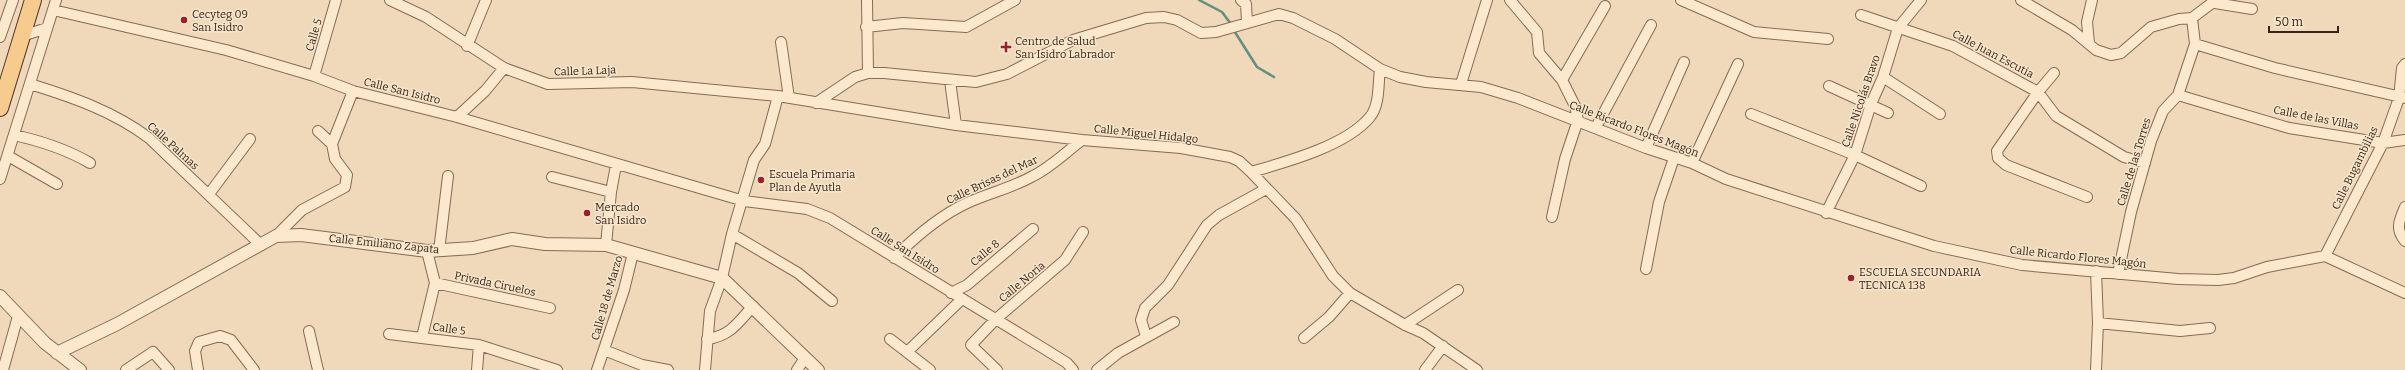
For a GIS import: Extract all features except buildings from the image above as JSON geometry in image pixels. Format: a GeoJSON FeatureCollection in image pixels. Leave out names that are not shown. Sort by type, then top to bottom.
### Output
{"type":"FeatureCollection","features":[{"type":"Feature","properties":{"kind":"main road"},"geometry":{"type":"LineString","coordinates":[[0,108],[33,0]]}},
{"type":"Feature","properties":{"kind":"street"},"geometry":{"type":"LineString","coordinates":[[0,37],[13,0]]}},
{"type":"Feature","properties":{"kind":"street","name":"Calle 5"},"geometry":{"type":"LineString","coordinates":[[314,76],[327,37],[336,0]]}},
{"type":"Feature","properties":{"kind":"street","name":"Calle La Laja"},"geometry":{"type":"LineString","coordinates":[[390,0],[426,17],[467,46],[504,68],[548,84],[632,82],[778,96]]}},
{"type":"Feature","properties":{"kind":"street"},"geometry":{"type":"LineString","coordinates":[[467,46],[486,0]]}},
{"type":"Feature","properties":{"kind":"street"},"geometry":{"type":"LineString","coordinates":[[816,103],[855,78],[868,73],[866,0]]}},
{"type":"Feature","properties":{"kind":"street"},"geometry":{"type":"LineString","coordinates":[[866,27],[903,24],[966,27],[1015,0]]}},
{"type":"Feature","properties":{"kind":"street"},"geometry":{"type":"LineString","coordinates":[[1461,84],[1487,0]]}},
{"type":"Feature","properties":{"kind":"street"},"geometry":{"type":"LineString","coordinates":[[1510,0],[1537,32],[1539,53],[1562,80],[1575,106],[1578,120],[1565,159],[1552,217]]}},
{"type":"Feature","properties":{"kind":"street"},"geometry":{"type":"LineString","coordinates":[[1680,0],[1754,32],[1828,38]]}},
{"type":"Feature","properties":{"kind":"street","name":"Calle Nicolás Bravo"},"geometry":{"type":"LineString","coordinates":[[1826,213],[1855,155],[1871,104],[1883,77],[1898,28],[1921,0]]}},
{"type":"Feature","properties":{"kind":"street"},"geometry":{"type":"LineString","coordinates":[[2021,0],[2072,30],[2096,50],[2111,55],[2121,53],[2151,28],[2179,19],[2192,18],[2215,1],[2252,9]]}},
{"type":"Feature","properties":{"kind":"street"},"geometry":{"type":"LineString","coordinates":[[2089,43],[2087,22],[2092,0]]}},
{"type":"Feature","properties":{"kind":"street"},"geometry":{"type":"LineString","coordinates":[[1245,1],[1247,22]]}},
{"type":"Feature","properties":{"kind":"street"},"geometry":{"type":"LineString","coordinates":[[0,179],[55,5]]}},
{"type":"Feature","properties":{"kind":"street","name":"Calle San Isidro"},"geometry":{"type":"LineString","coordinates":[[55,5],[226,50],[314,76],[353,91],[457,117],[616,165],[744,201],[807,209],[830,218],[1067,363],[1073,370]]}},
{"type":"Feature","properties":{"kind":"street"},"geometry":{"type":"LineString","coordinates":[[1562,80],[1605,6]]}},
{"type":"Feature","properties":{"kind":"street","name":"Calle Ricardo Flores Magón"},"geometry":{"type":"LineString","coordinates":[[868,73],[884,73],[950,81],[976,82],[1007,74],[1073,40],[1146,18],[1164,17],[1177,20],[1201,33],[1216,32],[1279,14],[1293,18],[1335,39],[1380,69],[1400,76],[1426,82],[1461,84],[1518,98],[1596,127],[1646,148],[1692,164],[1726,179],[1826,213],[1934,246],[2022,265],[2118,274],[2218,280],[2234,278],[2297,260],[2325,256]]}},
{"type":"Feature","properties":{"kind":"street","name":"Calle Juan Escutia"},"geometry":{"type":"LineString","coordinates":[[1861,15],[1953,46],[2038,92],[2056,116],[2124,157],[2145,163]]}},
{"type":"Feature","properties":{"kind":"street","name":"Calle de las Torres"},"geometry":{"type":"LineString","coordinates":[[2118,274],[2131,212],[2162,111],[2178,95],[2196,44],[2192,18]]}},
{"type":"Feature","properties":{"kind":"street"},"geometry":{"type":"LineString","coordinates":[[2072,30],[2087,22]]}},
{"type":"Feature","properties":{"kind":"street"},"geometry":{"type":"LineString","coordinates":[[1596,127],[1651,25]]}},
{"type":"Feature","properties":{"kind":"street"},"geometry":{"type":"LineString","coordinates":[[22,36],[47,28]]}},
{"type":"Feature","properties":{"kind":"street"},"geometry":{"type":"LineString","coordinates":[[782,42],[789,98]]}},
{"type":"Feature","properties":{"kind":"street"},"geometry":{"type":"LineString","coordinates":[[2196,44],[2275,68],[2402,98]]}},
{"type":"Feature","properties":{"kind":"street"},"geometry":{"type":"LineString","coordinates":[[1646,148],[1684,62]]}},
{"type":"Feature","properties":{"kind":"street"},"geometry":{"type":"LineString","coordinates":[[1692,164],[1738,64]]}},
{"type":"Feature","properties":{"kind":"street","name":"Calle Bugambilias"},"geometry":{"type":"LineString","coordinates":[[2325,256],[2383,143],[2402,98],[2402,68],[2405,64]]}},
{"type":"Feature","properties":{"kind":"street"},"geometry":{"type":"LineString","coordinates":[[457,117],[485,91],[504,68]]}},
{"type":"Feature","properties":{"kind":"street"},"geometry":{"type":"LineString","coordinates":[[1251,172],[1299,159],[1352,132],[1370,116],[1376,105],[1380,69]]}},
{"type":"Feature","properties":{"kind":"street"},"geometry":{"type":"LineString","coordinates":[[2054,73],[2038,92],[1997,151],[1998,158],[2006,165],[2087,197]]}},
{"type":"Feature","properties":{"kind":"street"},"geometry":{"type":"LineString","coordinates":[[1883,77],[1940,114]]}},
{"type":"Feature","properties":{"kind":"street"},"geometry":{"type":"LineString","coordinates":[[950,81],[956,126]]}},
{"type":"Feature","properties":{"kind":"street","name":"Calle Palmas"},"geometry":{"type":"LineString","coordinates":[[30,84],[79,100],[134,127],[149,138],[261,245]]}},
{"type":"Feature","properties":{"kind":"street"},"geometry":{"type":"LineString","coordinates":[[1829,86],[1888,113]]}},
{"type":"Feature","properties":{"kind":"street"},"geometry":{"type":"LineString","coordinates":[[58,354],[261,245],[276,236],[302,210],[345,187],[347,175],[335,160],[332,144],[353,91]]}},
{"type":"Feature","properties":{"kind":"street","name":"Calle de las Villas"},"geometry":{"type":"LineString","coordinates":[[2178,95],[2288,128],[2383,143],[2405,140]]}},
{"type":"Feature","properties":{"kind":"street"},"geometry":{"type":"LineString","coordinates":[[705,370],[710,311],[722,278],[732,234],[744,201],[754,160],[765,144],[778,96]]}},
{"type":"Feature","properties":{"kind":"street","name":"Calle Miguel Hidalgo"},"geometry":{"type":"LineString","coordinates":[[778,96],[956,126],[1082,140],[1181,148],[1230,157],[1239,161],[1251,172],[1296,219],[1333,276],[1350,293],[1405,325],[1423,333],[1477,370]]}},
{"type":"Feature","properties":{"kind":"street"},"geometry":{"type":"LineString","coordinates":[[1751,114],[1855,155],[1921,186]]}},
{"type":"Feature","properties":{"kind":"street"},"geometry":{"type":"LineString","coordinates":[[318,131],[332,144]]}},
{"type":"Feature","properties":{"kind":"street"},"geometry":{"type":"LineString","coordinates":[[14,134],[54,146],[90,163]]}},
{"type":"Feature","properties":{"kind":"street"},"geometry":{"type":"LineString","coordinates":[[209,194],[250,139]]}},
{"type":"Feature","properties":{"kind":"street","name":"Calle Brisas del Mar"},"geometry":{"type":"LineString","coordinates":[[894,258],[920,232],[939,218],[966,203],[1033,176],[1055,163],[1082,140]]}},
{"type":"Feature","properties":{"kind":"street"},"geometry":{"type":"LineString","coordinates":[[8,156],[57,184]]}},
{"type":"Feature","properties":{"kind":"street"},"geometry":{"type":"LineString","coordinates":[[1646,269],[1659,202],[1674,158]]}},
{"type":"Feature","properties":{"kind":"street","name":"Calle 18 de Marzo"},"geometry":{"type":"LineString","coordinates":[[606,245],[611,192],[616,165]]}},
{"type":"Feature","properties":{"kind":"street","name":"Calle 5"},"geometry":{"type":"LineString","coordinates":[[448,176],[433,251],[435,283],[422,338],[479,345],[557,370]]}},
{"type":"Feature","properties":{"kind":"street"},"geometry":{"type":"LineString","coordinates":[[552,177],[611,192]]}},
{"type":"Feature","properties":{"kind":"street"},"geometry":{"type":"LineString","coordinates":[[1146,336],[1141,320],[1145,308],[1168,285],[1206,225],[1219,215],[1266,188]]}},
{"type":"Feature","properties":{"kind":"street"},"geometry":{"type":"LineString","coordinates":[[2405,207],[2398,224],[2399,234],[2405,241]]}},
{"type":"Feature","properties":{"kind":"street","name":"Calle 8"},"geometry":{"type":"LineString","coordinates":[[951,293],[967,285],[1033,229]]}},
{"type":"Feature","properties":{"kind":"street","name":"Calle Noria"},"geometry":{"type":"LineString","coordinates":[[997,370],[971,345],[996,319],[1065,260],[1083,232]]}},
{"type":"Feature","properties":{"kind":"street"},"geometry":{"type":"LineString","coordinates":[[732,234],[798,274],[832,301]]}},
{"type":"Feature","properties":{"kind":"street","name":"Calle Emiliano Zapata"},"geometry":{"type":"LineString","coordinates":[[276,236],[301,236],[433,251],[473,248],[512,239],[545,244],[606,245],[722,278],[753,306],[818,370]]}},
{"type":"Feature","properties":{"kind":"street","name":"Calle 18 de Marzo"},"geometry":{"type":"LineString","coordinates":[[597,370],[624,290],[633,253]]}},
{"type":"Feature","properties":{"kind":"street"},"geometry":{"type":"LineString","coordinates":[[2325,256],[2404,292]]}},
{"type":"Feature","properties":{"kind":"street"},"geometry":{"type":"LineString","coordinates":[[2096,271],[2098,323],[2096,370]]}},
{"type":"Feature","properties":{"kind":"street","name":"Privada Ciruelos"},"geometry":{"type":"LineString","coordinates":[[435,283],[550,308]]}},
{"type":"Feature","properties":{"kind":"street"},"geometry":{"type":"LineString","coordinates":[[1405,325],[1458,290]]}},
{"type":"Feature","properties":{"kind":"street"},"geometry":{"type":"LineString","coordinates":[[1304,338],[1329,317],[1350,293]]}},
{"type":"Feature","properties":{"kind":"street"},"geometry":{"type":"LineString","coordinates":[[0,296],[18,316],[58,354],[80,370]]}},
{"type":"Feature","properties":{"kind":"street"},"geometry":{"type":"LineString","coordinates":[[907,352],[962,299]]}},
{"type":"Feature","properties":{"kind":"street"},"geometry":{"type":"LineString","coordinates":[[707,339],[722,337],[736,326],[753,306]]}},
{"type":"Feature","properties":{"kind":"street"},"geometry":{"type":"LineString","coordinates":[[3,370],[18,316]]}},
{"type":"Feature","properties":{"kind":"street"},"geometry":{"type":"LineString","coordinates":[[1097,370],[1118,353],[1146,336],[1174,322]]}},
{"type":"Feature","properties":{"kind":"street"},"geometry":{"type":"LineString","coordinates":[[2098,323],[2180,331],[2210,328]]}},
{"type":"Feature","properties":{"kind":"street"},"geometry":{"type":"LineString","coordinates":[[309,331],[318,370]]}},
{"type":"Feature","properties":{"kind":"street"},"geometry":{"type":"LineString","coordinates":[[389,334],[422,338]]}},
{"type":"Feature","properties":{"kind":"street"},"geometry":{"type":"LineString","coordinates":[[198,370],[195,351],[199,342],[220,336],[232,340],[254,370]]}},
{"type":"Feature","properties":{"kind":"street"},"geometry":{"type":"LineString","coordinates":[[890,339],[930,370]]}},
{"type":"Feature","properties":{"kind":"street"},"geometry":{"type":"LineString","coordinates":[[477,370],[479,345]]}},
{"type":"Feature","properties":{"kind":"street"},"geometry":{"type":"LineString","coordinates":[[1426,370],[1442,346]]}},
{"type":"Feature","properties":{"kind":"street"},"geometry":{"type":"LineString","coordinates":[[604,350],[642,366],[668,370]]}},
{"type":"Feature","properties":{"kind":"street"},"geometry":{"type":"LineString","coordinates":[[126,370],[153,352],[169,370]]}},
{"type":"Feature","properties":{"kind":"street"},"geometry":{"type":"LineString","coordinates":[[797,370],[806,358]]}},
{"type":"Feature","properties":{"kind":"waterway"},"geometry":{"type":"LineString","coordinates":[[1199,0],[1222,12],[1231,24]]}},
{"type":"Feature","properties":{"kind":"waterway"},"geometry":{"type":"LineString","coordinates":[[1233,29],[1257,67],[1274,77]]}},
{"type":"Feature","properties":{"kind":"place","name":"Cecyteg 09 San Isidro"},"geometry":{"type":"Point","coordinates":[184,20]}},
{"type":"Feature","properties":{"kind":"place","name":"Centro de Salud San Isidro Labrador"},"geometry":{"type":"Point","coordinates":[1006,47]}},
{"type":"Feature","properties":{"kind":"place","name":"Escuela Primaria Plan de Ayutla"},"geometry":{"type":"Point","coordinates":[761,180]}},
{"type":"Feature","properties":{"kind":"place","name":"Mercado San Isidro"},"geometry":{"type":"Point","coordinates":[587,213]}},
{"type":"Feature","properties":{"kind":"place","name":"ESCUELA SECUNDARIA TECNICA 138"},"geometry":{"type":"Point","coordinates":[1851,278]}}]}
